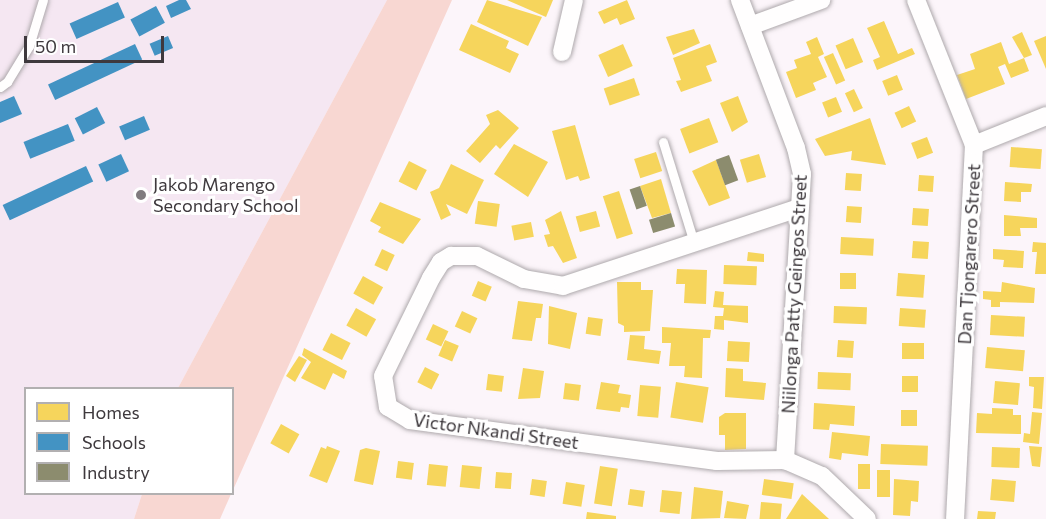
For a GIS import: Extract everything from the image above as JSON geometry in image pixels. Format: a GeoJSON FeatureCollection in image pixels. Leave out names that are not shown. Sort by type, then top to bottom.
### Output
{"type":"FeatureCollection","features":[{"type":"Feature","properties":{"kind":"street"},"geometry":{"type":"LineString","coordinates":[[562,52],[574,0]]}},
{"type":"Feature","properties":{"kind":"street","name":"Niilonga Patty Geingos Street"},"geometry":{"type":"LineString","coordinates":[[740,0],[796,148],[802,174],[785,460]]}},
{"type":"Feature","properties":{"kind":"street"},"geometry":{"type":"LineString","coordinates":[[750,26],[821,0]]}},
{"type":"Feature","properties":{"kind":"street","name":"Dan Tjongarero Street"},"geometry":{"type":"LineString","coordinates":[[916,0],[974,145],[956,519]]}},
{"type":"Feature","properties":{"kind":"street"},"geometry":{"type":"LineString","coordinates":[[974,145],[1046,116]]}},
{"type":"Feature","properties":{"kind":"street","name":"Victor Nkandi Street"},"geometry":{"type":"LineString","coordinates":[[785,460],[717,461],[410,420],[388,407],[383,376],[430,278],[441,262],[451,256],[477,256],[524,279],[564,286],[799,208]]}},
{"type":"Feature","properties":{"kind":"street"},"geometry":{"type":"LineString","coordinates":[[785,460],[822,476],[867,519]]}},
{"type":"Feature","properties":{"kind":"lane"},"geometry":{"type":"LineString","coordinates":[[0,87],[7,82],[29,46],[43,0]]}},
{"type":"Feature","properties":{"kind":"lane"},"geometry":{"type":"LineString","coordinates":[[663,142],[694,243]]}},
{"type":"Feature","properties":{"kind":"shaded area","name":"Jakob Marengo Secondary School"},"geometry":{"type":"Polygon","coordinates":[[[0,0],[387,0],[179,387],[24,387],[24,495],[142,495],[134,519],[0,519],[0,0]]]}},
{"type":"Feature","properties":{"kind":"shaded area"},"geometry":{"type":"Polygon","coordinates":[[[387,0],[452,0],[234,488],[234,387],[179,387],[387,0]]]}},
{"type":"Feature","properties":{"kind":"shaded area"},"geometry":{"type":"Polygon","coordinates":[[[142,495],[231,495],[220,519],[134,519],[142,495]]]}},
{"type":"Feature","properties":{"kind":"building: Homes"},"geometry":{"type":"Polygon","coordinates":[[[487,0],[542,17],[528,46],[477,22],[487,0]]]}},
{"type":"Feature","properties":{"kind":"building: Homes"},"geometry":{"type":"Polygon","coordinates":[[[507,0],[553,0],[546,17],[507,0]]]}},
{"type":"Feature","properties":{"kind":"building: Homes"},"geometry":{"type":"Polygon","coordinates":[[[627,0],[635,19],[620,25],[617,18],[604,24],[598,12],[627,0]]]}},
{"type":"Feature","properties":{"kind":"building: Homes"},"geometry":{"type":"Polygon","coordinates":[[[884,21],[898,54],[912,48],[915,54],[877,70],[873,60],[880,57],[867,28],[884,21]]]}},
{"type":"Feature","properties":{"kind":"building: Homes"},"geometry":{"type":"Polygon","coordinates":[[[471,24],[509,41],[506,48],[519,54],[510,73],[459,50],[471,24]]]}},
{"type":"Feature","properties":{"kind":"building: Homes"},"geometry":{"type":"Polygon","coordinates":[[[694,29],[700,43],[673,55],[666,37],[694,29]]]}},
{"type":"Feature","properties":{"kind":"building: Homes"},"geometry":{"type":"Polygon","coordinates":[[[1022,32],[1032,55],[1024,58],[1012,37],[1022,32]]]}},
{"type":"Feature","properties":{"kind":"building: Homes"},"geometry":{"type":"Polygon","coordinates":[[[1046,36],[1046,69],[1034,41],[1046,36]]]}},
{"type":"Feature","properties":{"kind":"building: Homes"},"geometry":{"type":"Polygon","coordinates":[[[817,37],[824,54],[818,57],[827,77],[813,83],[816,90],[796,98],[786,72],[797,68],[794,60],[811,54],[806,42],[817,37]]]}},
{"type":"Feature","properties":{"kind":"building: Homes"},"geometry":{"type":"Polygon","coordinates":[[[853,38],[863,62],[846,69],[836,45],[853,38]]]}},
{"type":"Feature","properties":{"kind":"building: Homes"},"geometry":{"type":"Polygon","coordinates":[[[1001,42],[1009,64],[1024,58],[1029,71],[1011,78],[1005,64],[998,67],[1005,84],[966,99],[957,75],[975,69],[970,54],[1001,42]]]}},
{"type":"Feature","properties":{"kind":"building: Homes"},"geometry":{"type":"Polygon","coordinates":[[[623,44],[633,66],[608,77],[598,55],[623,44]]]}},
{"type":"Feature","properties":{"kind":"building: Homes"},"geometry":{"type":"Polygon","coordinates":[[[710,44],[717,62],[706,66],[712,81],[681,92],[676,81],[681,80],[673,58],[710,44]]]}},
{"type":"Feature","properties":{"kind":"building: Homes"},"geometry":{"type":"Polygon","coordinates":[[[833,53],[845,80],[836,84],[824,57],[833,53]]]}},
{"type":"Feature","properties":{"kind":"building: Homes"},"geometry":{"type":"Polygon","coordinates":[[[897,75],[903,90],[888,96],[882,81],[897,75]]]}},
{"type":"Feature","properties":{"kind":"building: Homes"},"geometry":{"type":"Polygon","coordinates":[[[634,78],[640,95],[610,105],[604,88],[634,78]]]}},
{"type":"Feature","properties":{"kind":"building: Homes"},"geometry":{"type":"Polygon","coordinates":[[[854,89],[863,108],[854,112],[845,93],[854,89]]]}},
{"type":"Feature","properties":{"kind":"building: Homes"},"geometry":{"type":"Polygon","coordinates":[[[738,96],[748,122],[732,132],[720,103],[738,96]]]}},
{"type":"Feature","properties":{"kind":"building: Homes"},"geometry":{"type":"Polygon","coordinates":[[[836,97],[842,112],[828,117],[822,103],[836,97]]]}},
{"type":"Feature","properties":{"kind":"building: Homes"},"geometry":{"type":"Polygon","coordinates":[[[909,106],[916,121],[902,128],[894,113],[909,106]]]}},
{"type":"Feature","properties":{"kind":"building: Homes"},"geometry":{"type":"Polygon","coordinates":[[[498,110],[519,128],[500,149],[496,145],[480,163],[466,151],[490,124],[486,115],[498,110]]]}},
{"type":"Feature","properties":{"kind":"building: Homes"},"geometry":{"type":"Polygon","coordinates":[[[709,118],[718,142],[689,153],[680,129],[709,118]]]}},
{"type":"Feature","properties":{"kind":"building: Homes"},"geometry":{"type":"Polygon","coordinates":[[[870,118],[886,165],[851,160],[852,151],[825,156],[815,139],[870,118]]]}},
{"type":"Feature","properties":{"kind":"building: Homes"},"geometry":{"type":"Polygon","coordinates":[[[575,125],[590,178],[580,181],[578,176],[566,180],[552,131],[575,125]]]}},
{"type":"Feature","properties":{"kind":"building: Homes"},"geometry":{"type":"Polygon","coordinates":[[[927,137],[933,153],[917,159],[911,143],[927,137]]]}},
{"type":"Feature","properties":{"kind":"building: Homes"},"geometry":{"type":"Polygon","coordinates":[[[514,144],[548,162],[528,197],[494,174],[514,144]]]}},
{"type":"Feature","properties":{"kind":"building: Homes"},"geometry":{"type":"Polygon","coordinates":[[[1011,147],[1042,149],[1041,169],[1010,167],[1011,147]]]}},
{"type":"Feature","properties":{"kind":"building: Homes"},"geometry":{"type":"Polygon","coordinates":[[[656,152],[662,171],[640,178],[634,159],[656,152]]]}},
{"type":"Feature","properties":{"kind":"building: Homes"},"geometry":{"type":"Polygon","coordinates":[[[759,154],[766,177],[747,183],[740,160],[759,154]]]}},
{"type":"Feature","properties":{"kind":"building: Homes"},"geometry":{"type":"Polygon","coordinates":[[[716,160],[730,198],[709,206],[692,171],[716,160]]]}},
{"type":"Feature","properties":{"kind":"building: Homes"},"geometry":{"type":"Polygon","coordinates":[[[409,161],[427,170],[416,191],[399,181],[409,161]]]}},
{"type":"Feature","properties":{"kind":"building: Homes"},"geometry":{"type":"Polygon","coordinates":[[[451,164],[484,180],[467,214],[446,204],[451,215],[441,220],[430,192],[439,188],[451,164]]]}},
{"type":"Feature","properties":{"kind":"building: Homes"},"geometry":{"type":"Polygon","coordinates":[[[846,173],[862,174],[861,191],[845,190],[846,173]]]}},
{"type":"Feature","properties":{"kind":"building: Homes"},"geometry":{"type":"Polygon","coordinates":[[[919,175],[934,176],[933,192],[918,191],[919,175]]]}},
{"type":"Feature","properties":{"kind":"building: Homes"},"geometry":{"type":"Polygon","coordinates":[[[661,179],[671,213],[652,218],[640,186],[661,179]]]}},
{"type":"Feature","properties":{"kind":"building: Homes"},"geometry":{"type":"Polygon","coordinates":[[[1005,182],[1032,184],[1031,192],[1021,192],[1021,202],[1004,201],[1005,182]]]}},
{"type":"Feature","properties":{"kind":"building: Homes"},"geometry":{"type":"Polygon","coordinates":[[[619,191],[633,234],[617,239],[603,196],[619,191]]]}},
{"type":"Feature","properties":{"kind":"building: Homes"},"geometry":{"type":"Polygon","coordinates":[[[478,201],[500,204],[497,227],[475,224],[478,201]]]}},
{"type":"Feature","properties":{"kind":"building: Homes"},"geometry":{"type":"Polygon","coordinates":[[[380,202],[421,219],[403,244],[378,232],[381,227],[370,221],[380,202]]]}},
{"type":"Feature","properties":{"kind":"building: Homes"},"geometry":{"type":"Polygon","coordinates":[[[847,206],[862,207],[861,223],[846,222],[847,206]]]}},
{"type":"Feature","properties":{"kind":"building: Homes"},"geometry":{"type":"Polygon","coordinates":[[[913,208],[929,209],[928,226],[912,225],[913,208]]]}},
{"type":"Feature","properties":{"kind":"building: Homes"},"geometry":{"type":"Polygon","coordinates":[[[561,211],[577,258],[563,263],[553,246],[548,247],[544,235],[550,234],[545,220],[561,211]]]}},
{"type":"Feature","properties":{"kind":"building: Homes"},"geometry":{"type":"Polygon","coordinates":[[[596,211],[600,226],[580,232],[576,216],[596,211]]]}},
{"type":"Feature","properties":{"kind":"building: Homes"},"geometry":{"type":"Polygon","coordinates":[[[1004,215],[1037,218],[1037,228],[1020,228],[1021,236],[1004,236],[1004,215]]]}},
{"type":"Feature","properties":{"kind":"building: Homes"},"geometry":{"type":"Polygon","coordinates":[[[531,222],[534,237],[514,241],[511,226],[531,222]]]}},
{"type":"Feature","properties":{"kind":"building: Homes"},"geometry":{"type":"Polygon","coordinates":[[[841,237],[874,239],[873,256],[840,254],[841,237]]]}},
{"type":"Feature","properties":{"kind":"building: Homes"},"geometry":{"type":"Polygon","coordinates":[[[913,241],[929,242],[928,259],[912,258],[913,241]]]}},
{"type":"Feature","properties":{"kind":"building: Homes"},"geometry":{"type":"Polygon","coordinates":[[[1033,242],[1046,243],[1046,274],[1035,274],[1037,252],[1032,252],[1033,242]]]}},
{"type":"Feature","properties":{"kind":"building: Homes"},"geometry":{"type":"Polygon","coordinates":[[[382,249],[395,255],[387,271],[374,265],[382,249]]]}},
{"type":"Feature","properties":{"kind":"building: Homes"},"geometry":{"type":"Polygon","coordinates":[[[993,249],[1024,251],[1023,268],[1003,267],[1004,260],[993,259],[993,249]]]}},
{"type":"Feature","properties":{"kind":"building: Homes"},"geometry":{"type":"Polygon","coordinates":[[[748,252],[764,254],[764,262],[747,261],[748,252]]]}},
{"type":"Feature","properties":{"kind":"building: Homes"},"geometry":{"type":"Polygon","coordinates":[[[724,265],[757,266],[756,285],[723,284],[724,265]]]}},
{"type":"Feature","properties":{"kind":"building: Homes"},"geometry":{"type":"Polygon","coordinates":[[[677,269],[707,270],[706,304],[684,303],[685,284],[676,284],[677,269]]]}},
{"type":"Feature","properties":{"kind":"building: Homes"},"geometry":{"type":"Polygon","coordinates":[[[840,273],[856,273],[856,289],[840,289],[840,273]]]}},
{"type":"Feature","properties":{"kind":"building: Homes"},"geometry":{"type":"Polygon","coordinates":[[[898,273],[925,275],[923,298],[896,296],[898,273]]]}},
{"type":"Feature","properties":{"kind":"building: Homes"},"geometry":{"type":"Polygon","coordinates":[[[363,276],[383,287],[373,305],[353,293],[363,276]]]}},
{"type":"Feature","properties":{"kind":"building: Homes"},"geometry":{"type":"Polygon","coordinates":[[[478,281],[492,287],[486,302],[472,296],[478,281]]]}},
{"type":"Feature","properties":{"kind":"building: Homes"},"geometry":{"type":"Polygon","coordinates":[[[617,282],[641,282],[641,290],[653,290],[650,331],[624,332],[624,326],[618,323],[617,282]]]}},
{"type":"Feature","properties":{"kind":"building: Homes"},"geometry":{"type":"Polygon","coordinates":[[[1002,282],[1035,288],[1034,303],[1000,302],[1000,307],[991,307],[991,300],[983,299],[983,291],[1001,292],[1002,282]]]}},
{"type":"Feature","properties":{"kind":"building: Homes"},"geometry":{"type":"Polygon","coordinates":[[[715,291],[724,292],[723,305],[748,306],[748,323],[724,320],[724,330],[714,329],[715,316],[723,316],[724,308],[713,307],[715,291]]]}},
{"type":"Feature","properties":{"kind":"building: Homes"},"geometry":{"type":"Polygon","coordinates":[[[518,301],[543,304],[541,318],[536,318],[532,341],[512,339],[518,301]]]}},
{"type":"Feature","properties":{"kind":"building: Homes"},"geometry":{"type":"Polygon","coordinates":[[[549,306],[577,313],[570,349],[548,344],[549,306]]]}},
{"type":"Feature","properties":{"kind":"building: Homes"},"geometry":{"type":"Polygon","coordinates":[[[834,306],[867,307],[866,324],[833,323],[834,306]]]}},
{"type":"Feature","properties":{"kind":"building: Homes"},"geometry":{"type":"Polygon","coordinates":[[[356,308],[376,319],[366,337],[346,325],[356,308]]]}},
{"type":"Feature","properties":{"kind":"building: Homes"},"geometry":{"type":"Polygon","coordinates":[[[900,308],[926,310],[925,328],[899,326],[900,308]]]}},
{"type":"Feature","properties":{"kind":"building: Homes"},"geometry":{"type":"Polygon","coordinates":[[[462,311],[477,318],[470,334],[455,326],[462,311]]]}},
{"type":"Feature","properties":{"kind":"building: Homes"},"geometry":{"type":"Polygon","coordinates":[[[991,315],[1025,317],[1024,337],[990,335],[991,315]]]}},
{"type":"Feature","properties":{"kind":"building: Homes"},"geometry":{"type":"Polygon","coordinates":[[[588,317],[603,319],[600,336],[586,334],[588,317]]]}},
{"type":"Feature","properties":{"kind":"building: Homes"},"geometry":{"type":"Polygon","coordinates":[[[433,324],[448,331],[441,347],[426,339],[433,324]]]}},
{"type":"Feature","properties":{"kind":"building: Homes"},"geometry":{"type":"Polygon","coordinates":[[[662,327],[711,330],[710,338],[703,338],[702,378],[684,377],[685,366],[669,366],[671,343],[662,343],[662,327]]]}},
{"type":"Feature","properties":{"kind":"building: Homes"},"geometry":{"type":"Polygon","coordinates":[[[331,333],[351,343],[342,360],[322,350],[331,333]]]}},
{"type":"Feature","properties":{"kind":"building: Homes"},"geometry":{"type":"Polygon","coordinates":[[[630,335],[645,336],[644,349],[661,351],[659,364],[627,360],[630,335]]]}},
{"type":"Feature","properties":{"kind":"building: Homes"},"geometry":{"type":"Polygon","coordinates":[[[445,340],[459,346],[452,362],[438,356],[445,340]]]}},
{"type":"Feature","properties":{"kind":"building: Homes"},"geometry":{"type":"Polygon","coordinates":[[[838,340],[854,341],[853,358],[837,357],[838,340]]]}},
{"type":"Feature","properties":{"kind":"building: Homes"},"geometry":{"type":"Polygon","coordinates":[[[728,341],[750,342],[749,362],[727,361],[728,341]]]}},
{"type":"Feature","properties":{"kind":"building: Homes"},"geometry":{"type":"Polygon","coordinates":[[[902,343],[924,343],[924,359],[902,359],[902,343]]]}},
{"type":"Feature","properties":{"kind":"building: Homes"},"geometry":{"type":"Polygon","coordinates":[[[987,347],[1025,350],[1023,371],[985,368],[987,347]]]}},
{"type":"Feature","properties":{"kind":"building: Homes"},"geometry":{"type":"Polygon","coordinates":[[[304,348],[347,371],[344,379],[333,373],[325,390],[301,378],[311,362],[302,355],[304,348]]]}},
{"type":"Feature","properties":{"kind":"building: Homes"},"geometry":{"type":"Polygon","coordinates":[[[299,356],[307,360],[295,382],[286,376],[299,356]]]}},
{"type":"Feature","properties":{"kind":"building: Homes"},"geometry":{"type":"Polygon","coordinates":[[[425,367],[439,374],[432,389],[417,382],[425,367]]]}},
{"type":"Feature","properties":{"kind":"building: Homes"},"geometry":{"type":"Polygon","coordinates":[[[523,368],[544,371],[540,398],[518,399],[523,368]]]}},
{"type":"Feature","properties":{"kind":"building: Homes"},"geometry":{"type":"Polygon","coordinates":[[[726,368],[743,369],[743,381],[766,383],[764,400],[725,397],[726,368]]]}},
{"type":"Feature","properties":{"kind":"building: Homes"},"geometry":{"type":"Polygon","coordinates":[[[818,372],[851,373],[850,390],[817,389],[818,372]]]}},
{"type":"Feature","properties":{"kind":"building: Homes"},"geometry":{"type":"Polygon","coordinates":[[[488,374],[504,376],[502,392],[486,390],[488,374]]]}},
{"type":"Feature","properties":{"kind":"building: Homes"},"geometry":{"type":"Polygon","coordinates":[[[902,376],[918,376],[918,392],[902,392],[902,376]]]}},
{"type":"Feature","properties":{"kind":"building: Homes"},"geometry":{"type":"Polygon","coordinates":[[[1029,377],[1044,377],[1042,409],[1033,408],[1034,387],[1029,386],[1029,377]]]}},
{"type":"Feature","properties":{"kind":"building: Homes"},"geometry":{"type":"Polygon","coordinates":[[[995,381],[1020,383],[1018,405],[993,403],[995,381]]]}},
{"type":"Feature","properties":{"kind":"building: Homes"},"geometry":{"type":"Polygon","coordinates":[[[601,382],[620,385],[618,393],[631,395],[629,408],[621,407],[620,412],[596,409],[601,382]]]}},
{"type":"Feature","properties":{"kind":"building: Homes"},"geometry":{"type":"Polygon","coordinates":[[[676,382],[709,387],[703,423],[670,418],[676,382]]]}},
{"type":"Feature","properties":{"kind":"building: Homes"},"geometry":{"type":"Polygon","coordinates":[[[565,383],[581,385],[579,401],[563,399],[565,383]]]}},
{"type":"Feature","properties":{"kind":"building: Homes"},"geometry":{"type":"Polygon","coordinates":[[[640,385],[661,387],[658,418],[637,416],[640,385]]]}},
{"type":"Feature","properties":{"kind":"building: Homes"},"geometry":{"type":"Polygon","coordinates":[[[814,403],[855,406],[854,426],[830,424],[829,430],[813,429],[814,403]]]}},
{"type":"Feature","properties":{"kind":"building: Homes"},"geometry":{"type":"Polygon","coordinates":[[[992,408],[1013,409],[1013,415],[1021,415],[1021,434],[976,433],[977,413],[992,414],[992,408]]]}},
{"type":"Feature","properties":{"kind":"building: Homes"},"geometry":{"type":"Polygon","coordinates":[[[901,410],[917,410],[917,426],[901,426],[901,410]]]}},
{"type":"Feature","properties":{"kind":"building: Homes"},"geometry":{"type":"Polygon","coordinates":[[[1032,412],[1042,413],[1039,444],[1023,442],[1024,433],[1030,434],[1032,412]]]}},
{"type":"Feature","properties":{"kind":"building: Homes"},"geometry":{"type":"Polygon","coordinates":[[[725,413],[746,413],[746,449],[725,450],[725,435],[719,435],[719,417],[725,413]]]}},
{"type":"Feature","properties":{"kind":"building: Homes"},"geometry":{"type":"Polygon","coordinates":[[[281,424],[299,434],[289,453],[270,443],[281,424]]]}},
{"type":"Feature","properties":{"kind":"building: Homes"},"geometry":{"type":"Polygon","coordinates":[[[832,432],[870,436],[868,456],[842,453],[841,460],[829,458],[832,432]]]}},
{"type":"Feature","properties":{"kind":"building: Homes"},"geometry":{"type":"Polygon","coordinates":[[[881,444],[928,446],[927,466],[880,464],[881,444]]]}},
{"type":"Feature","properties":{"kind":"building: Homes"},"geometry":{"type":"Polygon","coordinates":[[[327,446],[340,451],[327,483],[309,476],[321,447],[326,449],[327,446]]]}},
{"type":"Feature","properties":{"kind":"building: Homes"},"geometry":{"type":"Polygon","coordinates":[[[1029,446],[1042,447],[1040,467],[1032,466],[1029,446]]]}},
{"type":"Feature","properties":{"kind":"building: Homes"},"geometry":{"type":"Polygon","coordinates":[[[992,447],[1020,448],[1019,468],[991,467],[992,447]]]}},
{"type":"Feature","properties":{"kind":"building: Homes"},"geometry":{"type":"Polygon","coordinates":[[[366,448],[380,451],[373,485],[354,481],[360,450],[366,448]]]}},
{"type":"Feature","properties":{"kind":"building: Homes"},"geometry":{"type":"Polygon","coordinates":[[[398,461],[414,463],[412,480],[396,478],[398,461]]]}},
{"type":"Feature","properties":{"kind":"building: Homes"},"geometry":{"type":"Polygon","coordinates":[[[429,464],[448,466],[446,487],[427,485],[429,464]]]}},
{"type":"Feature","properties":{"kind":"building: Homes"},"geometry":{"type":"Polygon","coordinates":[[[858,464],[870,464],[870,489],[858,489],[858,464]]]}},
{"type":"Feature","properties":{"kind":"building: Homes"},"geometry":{"type":"Polygon","coordinates":[[[462,465],[482,467],[480,489],[460,487],[462,465]]]}},
{"type":"Feature","properties":{"kind":"building: Homes"},"geometry":{"type":"Polygon","coordinates":[[[600,466],[618,469],[612,506],[594,504],[600,466]]]}},
{"type":"Feature","properties":{"kind":"building: Homes"},"geometry":{"type":"Polygon","coordinates":[[[877,470],[890,470],[890,497],[877,497],[877,470]]]}},
{"type":"Feature","properties":{"kind":"building: Homes"},"geometry":{"type":"Polygon","coordinates":[[[496,472],[512,473],[511,489],[495,488],[496,472]]]}},
{"type":"Feature","properties":{"kind":"building: Homes"},"geometry":{"type":"Polygon","coordinates":[[[532,479],[547,481],[545,497],[530,495],[532,479]]]}},
{"type":"Feature","properties":{"kind":"building: Homes"},"geometry":{"type":"Polygon","coordinates":[[[764,479],[794,483],[791,499],[762,495],[764,479]]]}},
{"type":"Feature","properties":{"kind":"building: Homes"},"geometry":{"type":"Polygon","coordinates":[[[894,479],[919,481],[918,502],[911,501],[910,516],[893,515],[894,479]]]}},
{"type":"Feature","properties":{"kind":"building: Homes"},"geometry":{"type":"Polygon","coordinates":[[[992,479],[1016,481],[1014,502],[990,500],[992,479]]]}},
{"type":"Feature","properties":{"kind":"building: Homes"},"geometry":{"type":"Polygon","coordinates":[[[566,482],[585,485],[581,507],[563,504],[566,482]]]}},
{"type":"Feature","properties":{"kind":"building: Homes"},"geometry":{"type":"Polygon","coordinates":[[[694,487],[723,491],[720,518],[691,519],[694,487]]]}},
{"type":"Feature","properties":{"kind":"building: Homes"},"geometry":{"type":"Polygon","coordinates":[[[630,489],[645,491],[643,507],[628,505],[630,489]]]}},
{"type":"Feature","properties":{"kind":"building: Homes"},"geometry":{"type":"Polygon","coordinates":[[[662,490],[682,492],[680,514],[660,512],[662,490]]]}},
{"type":"Feature","properties":{"kind":"building: Homes"},"geometry":{"type":"Polygon","coordinates":[[[802,494],[829,519],[786,519],[802,494]]]}},
{"type":"Feature","properties":{"kind":"building: Homes"},"geometry":{"type":"Polygon","coordinates":[[[727,501],[749,505],[746,519],[724,518],[727,501]]]}},
{"type":"Feature","properties":{"kind":"building: Homes"},"geometry":{"type":"Polygon","coordinates":[[[761,502],[782,504],[781,519],[760,519],[761,502]]]}},
{"type":"Feature","properties":{"kind":"building: Homes"},"geometry":{"type":"Polygon","coordinates":[[[978,511],[996,512],[995,519],[977,519],[978,511]]]}},
{"type":"Feature","properties":{"kind":"building: Homes"},"geometry":{"type":"Polygon","coordinates":[[[587,512],[616,516],[616,519],[586,519],[587,512]]]}},
{"type":"Feature","properties":{"kind":"building: Schools"},"geometry":{"type":"Polygon","coordinates":[[[179,0],[186,0],[191,9],[171,18],[166,6],[179,0]]]}},
{"type":"Feature","properties":{"kind":"building: Schools"},"geometry":{"type":"Polygon","coordinates":[[[118,2],[125,18],[76,39],[70,24],[118,2]]]}},
{"type":"Feature","properties":{"kind":"building: Schools"},"geometry":{"type":"Polygon","coordinates":[[[156,6],[165,23],[139,36],[130,20],[156,6]]]}},
{"type":"Feature","properties":{"kind":"building: Schools"},"geometry":{"type":"Polygon","coordinates":[[[168,36],[173,48],[155,56],[150,44],[168,36]]]}},
{"type":"Feature","properties":{"kind":"building: Schools"},"geometry":{"type":"Polygon","coordinates":[[[135,44],[142,59],[55,100],[48,85],[135,44]]]}},
{"type":"Feature","properties":{"kind":"building: Schools"},"geometry":{"type":"Polygon","coordinates":[[[14,96],[22,114],[0,123],[0,102],[14,96]]]}},
{"type":"Feature","properties":{"kind":"building: Schools"},"geometry":{"type":"Polygon","coordinates":[[[97,107],[105,123],[83,134],[75,118],[97,107]]]}},
{"type":"Feature","properties":{"kind":"building: Schools"},"geometry":{"type":"Polygon","coordinates":[[[144,116],[150,130],[125,140],[119,127],[144,116]]]}},
{"type":"Feature","properties":{"kind":"building: Schools"},"geometry":{"type":"Polygon","coordinates":[[[68,124],[75,141],[30,159],[23,142],[68,124]]]}},
{"type":"Feature","properties":{"kind":"building: Schools"},"geometry":{"type":"Polygon","coordinates":[[[121,154],[129,171],[106,182],[98,165],[121,154]]]}},
{"type":"Feature","properties":{"kind":"building: Schools"},"geometry":{"type":"Polygon","coordinates":[[[86,166],[93,181],[10,220],[3,205],[86,166]]]}},
{"type":"Feature","properties":{"kind":"building: Industry"},"geometry":{"type":"Polygon","coordinates":[[[729,155],[738,180],[725,185],[716,160],[729,155]]]}},
{"type":"Feature","properties":{"kind":"building: Industry"},"geometry":{"type":"Polygon","coordinates":[[[640,186],[647,206],[636,209],[630,190],[640,186]]]}},
{"type":"Feature","properties":{"kind":"building: Industry"},"geometry":{"type":"Polygon","coordinates":[[[671,213],[675,226],[653,233],[649,220],[671,213]]]}},
{"type":"Feature","properties":{"kind":"place","name":"Jakob Marengo Secondary School"},"geometry":{"type":"Point","coordinates":[141,195]}}]}
